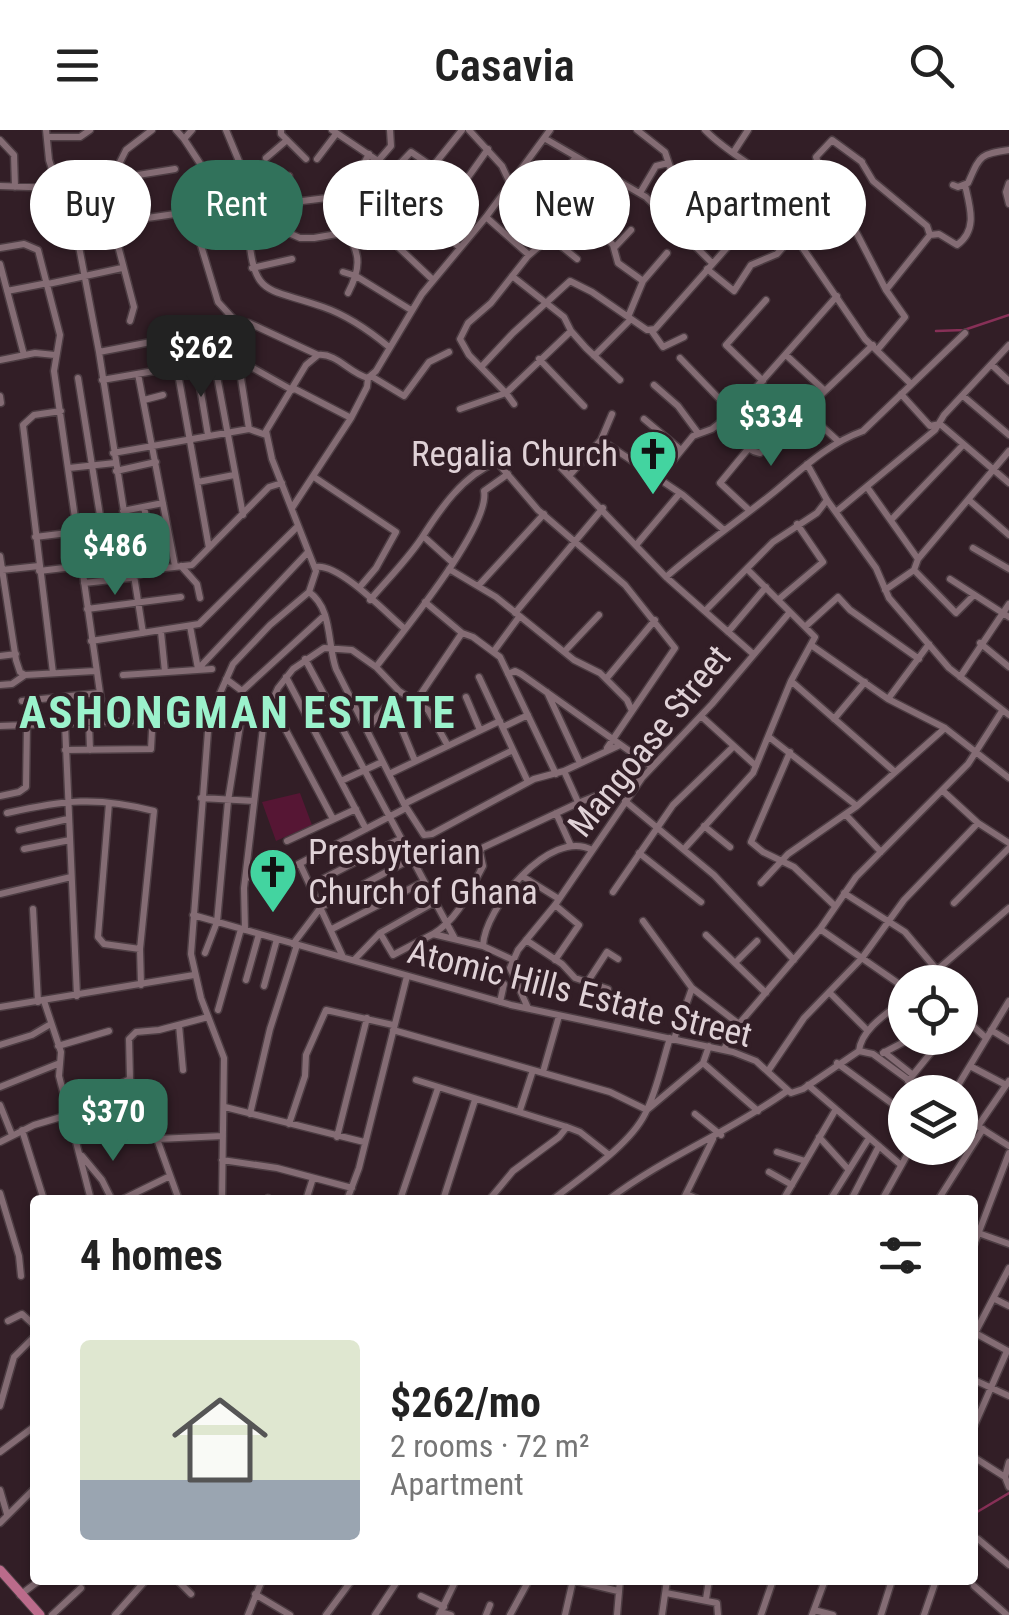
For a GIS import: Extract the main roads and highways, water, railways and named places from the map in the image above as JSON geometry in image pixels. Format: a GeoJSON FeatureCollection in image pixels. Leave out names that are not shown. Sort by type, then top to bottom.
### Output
{"type":"FeatureCollection","features":[{"type":"Feature","properties":{"kind":"main road"},"geometry":{"type":"LineString","coordinates":[[0,1570],[40,1615]]}},
{"type":"Feature","properties":{"kind":"waterway"},"geometry":{"type":"LineString","coordinates":[[936,331],[964,330],[1009,315]]}},
{"type":"Feature","properties":{"kind":"waterway"},"geometry":{"type":"LineString","coordinates":[[978,1511],[1009,1493]]}},
{"type":"Feature","properties":{"kind":"place","name":"Regalia Church"},"geometry":{"type":"Point","coordinates":[653,496]}},
{"type":"Feature","properties":{"kind":"place","name":"Presbyterian Church of Ghana"},"geometry":{"type":"Point","coordinates":[273,914]}},
{"type":"Feature","properties":{"kind":"district","name":"ASHONGMAN ESTATE"},"geometry":{"type":"Point","coordinates":[238,712]}}]}
